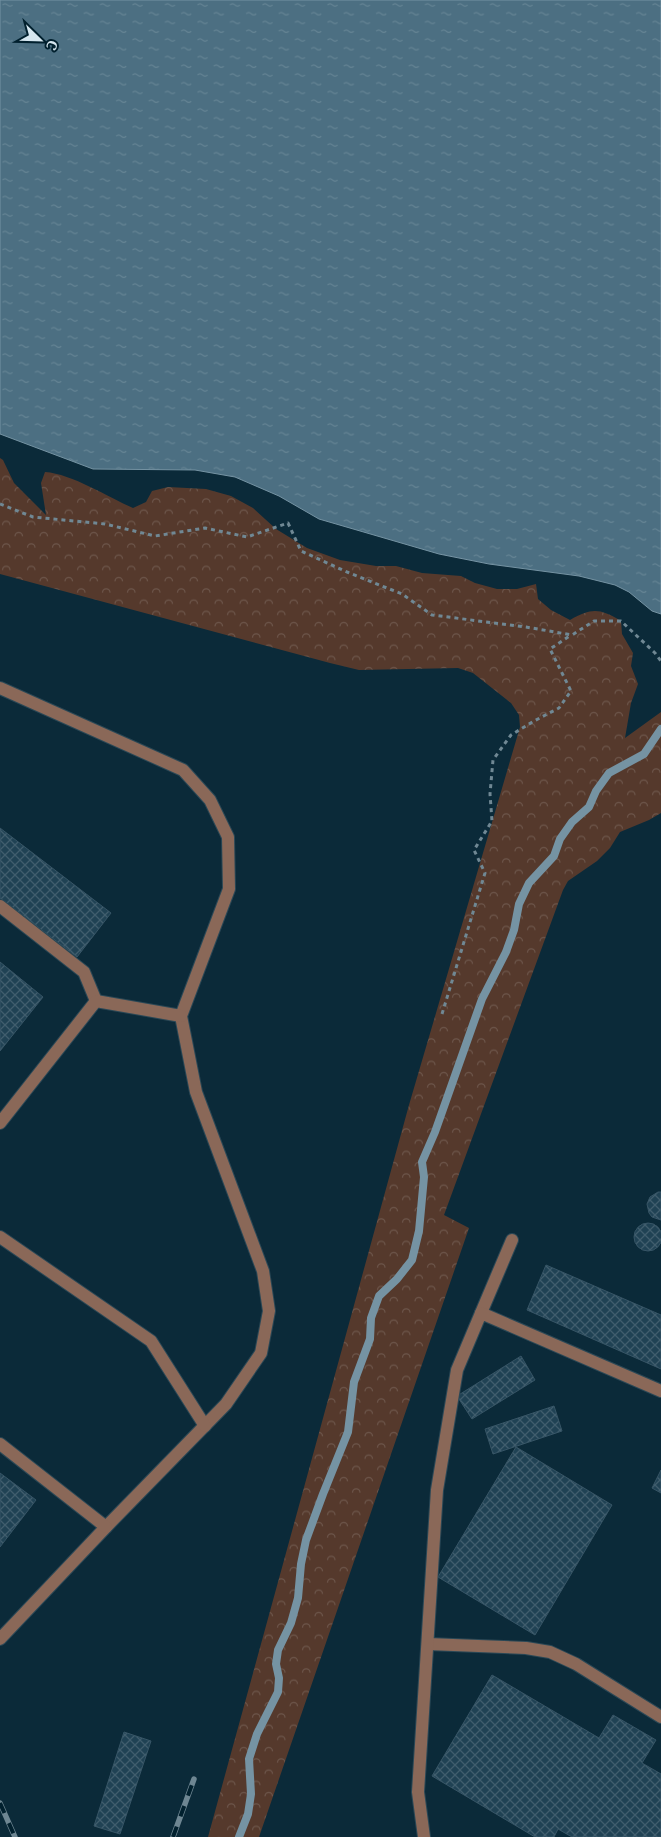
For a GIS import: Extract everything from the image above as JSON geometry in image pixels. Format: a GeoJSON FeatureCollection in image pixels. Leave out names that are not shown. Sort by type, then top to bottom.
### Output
{"type":"FeatureCollection","features":[{"type":"Feature","properties":{"kind":"lane"},"geometry":{"type":"LineString","coordinates":[[0,688],[183,770],[210,800],[228,837],[229,889],[181,1016],[196,1092],[263,1271],[269,1311],[262,1353],[226,1404],[106,1527],[0,1640]]}},
{"type":"Feature","properties":{"kind":"lane"},"geometry":{"type":"LineString","coordinates":[[0,906],[84,972],[96,1001]]}},
{"type":"Feature","properties":{"kind":"lane"},"geometry":{"type":"LineString","coordinates":[[96,1001],[181,1016]]}},
{"type":"Feature","properties":{"kind":"lane"},"geometry":{"type":"LineString","coordinates":[[1,1120],[96,1001]]}},
{"type":"Feature","properties":{"kind":"lane"},"geometry":{"type":"LineString","coordinates":[[0,1237],[151,1341],[205,1426]]}},
{"type":"Feature","properties":{"kind":"lane"},"geometry":{"type":"LineString","coordinates":[[424,1837],[418,1792],[437,1490],[457,1370],[512,1240]]}},
{"type":"Feature","properties":{"kind":"lane"},"geometry":{"type":"LineString","coordinates":[[481,1313],[661,1391]]}},
{"type":"Feature","properties":{"kind":"lane"},"geometry":{"type":"LineString","coordinates":[[0,1444],[106,1527]]}},
{"type":"Feature","properties":{"kind":"lane"},"geometry":{"type":"LineString","coordinates":[[428,1644],[526,1648],[550,1652],[576,1664],[661,1717]]}},
{"type":"Feature","properties":{"kind":"path"},"geometry":{"type":"LineString","coordinates":[[0,504],[33,517],[105,524],[155,536],[205,528],[247,537],[288,523],[301,550],[402,594],[432,615],[572,635]]}},
{"type":"Feature","properties":{"kind":"path"},"geometry":{"type":"LineString","coordinates":[[442,1014],[485,873],[474,850],[492,821],[490,794],[492,760],[511,735],[559,708],[570,691],[550,649],[594,621],[621,621],[661,661]]}},
{"type":"Feature","properties":{"kind":"green space"},"geometry":{"type":"Polygon","coordinates":[[[0,458],[3,460],[14,483],[46,515],[41,483],[45,472],[78,481],[133,508],[146,502],[152,491],[168,487],[206,489],[231,496],[253,508],[276,529],[307,548],[340,560],[376,566],[396,566],[422,573],[461,576],[475,583],[497,589],[517,589],[536,584],[538,599],[551,610],[570,620],[584,613],[596,611],[621,621],[622,634],[633,653],[631,666],[638,684],[631,703],[625,738],[661,712],[661,813],[620,832],[610,848],[597,861],[568,881],[563,890],[444,1215],[469,1228],[259,1837],[208,1837],[409,1105],[520,727],[519,715],[511,703],[473,673],[458,668],[359,670],[0,574],[0,458]]]}},
{"type":"Feature","properties":{"kind":"water"},"geometry":{"type":"Polygon","coordinates":[[[0,0],[661,0],[661,614],[652,611],[629,592],[615,585],[579,576],[489,564],[439,554],[319,519],[279,496],[235,477],[195,470],[93,469],[0,434],[0,0]]]}},
{"type":"Feature","properties":{"kind":"building"},"geometry":{"type":"Polygon","coordinates":[[[0,828],[111,913],[77,957],[0,898],[0,828]]]}},
{"type":"Feature","properties":{"kind":"building"},"geometry":{"type":"Polygon","coordinates":[[[0,962],[43,997],[0,1051],[0,962]]]}},
{"type":"Feature","properties":{"kind":"building"},"geometry":{"type":"Polygon","coordinates":[[[661,1192],[661,1220],[652,1217],[647,1204],[650,1197],[661,1192]]]}},
{"type":"Feature","properties":{"kind":"building"},"geometry":{"type":"Polygon","coordinates":[[[648,1223],[658,1227],[662,1237],[658,1247],[648,1251],[638,1247],[634,1237],[638,1227],[648,1223]]]}},
{"type":"Feature","properties":{"kind":"building"},"geometry":{"type":"Polygon","coordinates":[[[546,1265],[661,1315],[661,1369],[527,1310],[546,1265]]]}},
{"type":"Feature","properties":{"kind":"building"},"geometry":{"type":"Polygon","coordinates":[[[521,1356],[535,1380],[472,1419],[457,1396],[521,1356]]]}},
{"type":"Feature","properties":{"kind":"building"},"geometry":{"type":"Polygon","coordinates":[[[554,1406],[562,1431],[493,1454],[485,1429],[554,1406]]]}},
{"type":"Feature","properties":{"kind":"building"},"geometry":{"type":"Polygon","coordinates":[[[516,1447],[612,1505],[535,1635],[438,1577],[516,1447]]]}},
{"type":"Feature","properties":{"kind":"building"},"geometry":{"type":"Polygon","coordinates":[[[661,1470],[661,1493],[652,1488],[661,1470]]]}},
{"type":"Feature","properties":{"kind":"building"},"geometry":{"type":"Polygon","coordinates":[[[0,1473],[36,1500],[0,1547],[0,1473]]]}},
{"type":"Feature","properties":{"kind":"building"},"geometry":{"type":"Polygon","coordinates":[[[492,1675],[599,1738],[613,1715],[656,1740],[642,1763],[661,1774],[661,1837],[572,1837],[558,1829],[554,1837],[535,1837],[432,1776],[492,1675]]]}},
{"type":"Feature","properties":{"kind":"building"},"geometry":{"type":"Polygon","coordinates":[[[124,1732],[151,1741],[120,1834],[94,1826],[124,1732]]]}},
{"type":"Feature","properties":{"kind":"waterway"},"geometry":{"type":"LineString","coordinates":[[239,1837],[248,1814],[251,1794],[249,1759],[257,1734],[278,1692],[279,1678],[276,1664],[278,1650],[291,1623],[298,1598],[301,1564],[306,1540],[348,1432],[354,1382],[370,1339],[371,1318],[379,1296],[397,1279],[412,1260],[419,1231],[424,1177],[422,1162],[435,1132],[482,999],[506,952],[514,930],[519,904],[529,883],[554,856],[560,839],[572,822],[589,807],[596,791],[609,773],[644,754],[661,729]]}},
{"type":"Feature","properties":{"kind":"railway"},"geometry":{"type":"LineString","coordinates":[[173,1837],[194,1779]]}},
{"type":"Feature","properties":{"kind":"railway"},"geometry":{"type":"LineString","coordinates":[[0,1803],[15,1837]]}}]}
